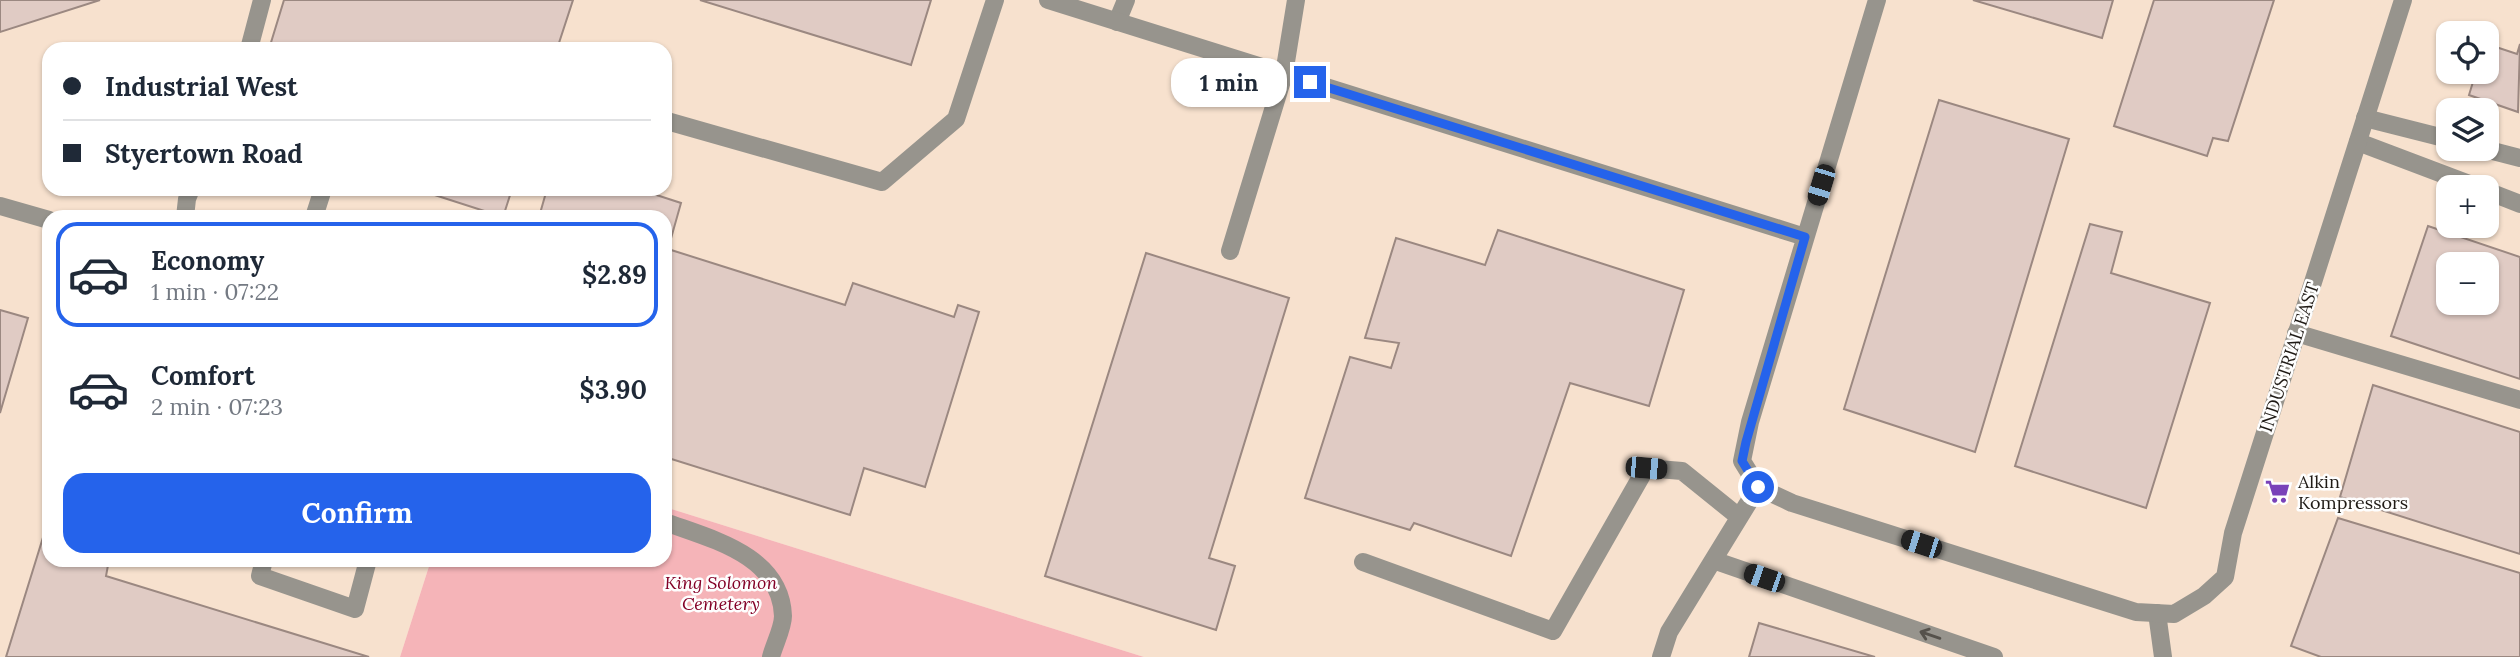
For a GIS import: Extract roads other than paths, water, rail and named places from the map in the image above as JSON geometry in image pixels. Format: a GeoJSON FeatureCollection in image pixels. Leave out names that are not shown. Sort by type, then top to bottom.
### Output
{"type":"FeatureCollection","features":[{"type":"Feature","properties":{"kind":"street"},"geometry":{"type":"LineString","coordinates":[[251,42],[262,0]]}},
{"type":"Feature","properties":{"kind":"street"},"geometry":{"type":"LineString","coordinates":[[672,122],[882,182],[956,119],[995,0]]}},
{"type":"Feature","properties":{"kind":"street"},"geometry":{"type":"LineString","coordinates":[[1048,0],[1805,237]]}},
{"type":"Feature","properties":{"kind":"street"},"geometry":{"type":"LineString","coordinates":[[1117,22],[1126,0]]}},
{"type":"Feature","properties":{"kind":"street"},"geometry":{"type":"LineString","coordinates":[[1230,251],[1284,74],[1296,0]]}},
{"type":"Feature","properties":{"kind":"street"},"geometry":{"type":"LineString","coordinates":[[1661,657],[1669,632],[1758,487],[1742,461],[1747,435],[1877,0]]}},
{"type":"Feature","properties":{"kind":"street","name":"INDUSTRIAL EAST"},"geometry":{"type":"LineString","coordinates":[[1758,487],[1798,505],[2136,612],[2174,614],[2204,596],[2225,577],[2233,533],[2403,0]]}},
{"type":"Feature","properties":{"kind":"street"},"geometry":{"type":"LineString","coordinates":[[2365,118],[2436,136]]}},
{"type":"Feature","properties":{"kind":"street"},"geometry":{"type":"LineString","coordinates":[[2357,142],[2445,175]]}},
{"type":"Feature","properties":{"kind":"street"},"geometry":{"type":"LineString","coordinates":[[2499,153],[2520,158]]}},
{"type":"Feature","properties":{"kind":"street"},"geometry":{"type":"LineString","coordinates":[[2499,196],[2520,204]]}},
{"type":"Feature","properties":{"kind":"street"},"geometry":{"type":"LineString","coordinates":[[0,206],[42,218]]}},
{"type":"Feature","properties":{"kind":"street"},"geometry":{"type":"LineString","coordinates":[[2296,333],[2520,400]]}},
{"type":"Feature","properties":{"kind":"street"},"geometry":{"type":"LineString","coordinates":[[1363,562],[1553,631],[1646,468],[1682,471],[1739,517]]}},
{"type":"Feature","properties":{"kind":"street"},"geometry":{"type":"LineString","coordinates":[[672,525],[739,549],[775,582],[783,617],[771,657]]}},
{"type":"Feature","properties":{"kind":"street"},"geometry":{"type":"LineString","coordinates":[[1713,560],[1994,657]]}},
{"type":"Feature","properties":{"kind":"street"},"geometry":{"type":"LineString","coordinates":[[262,567],[260,576],[355,609],[366,567]]}},
{"type":"Feature","properties":{"kind":"street"},"geometry":{"type":"LineString","coordinates":[[2157,613],[2163,657]]}},
{"type":"Feature","properties":{"kind":"place","name":"Alkin Kompressors"},"geometry":{"type":"Point","coordinates":[2278,491]}},
{"type":"Feature","properties":{"kind":"park label","name":"King Solomon Cemetery"},"geometry":{"type":"Point","coordinates":[721,592]}}]}
